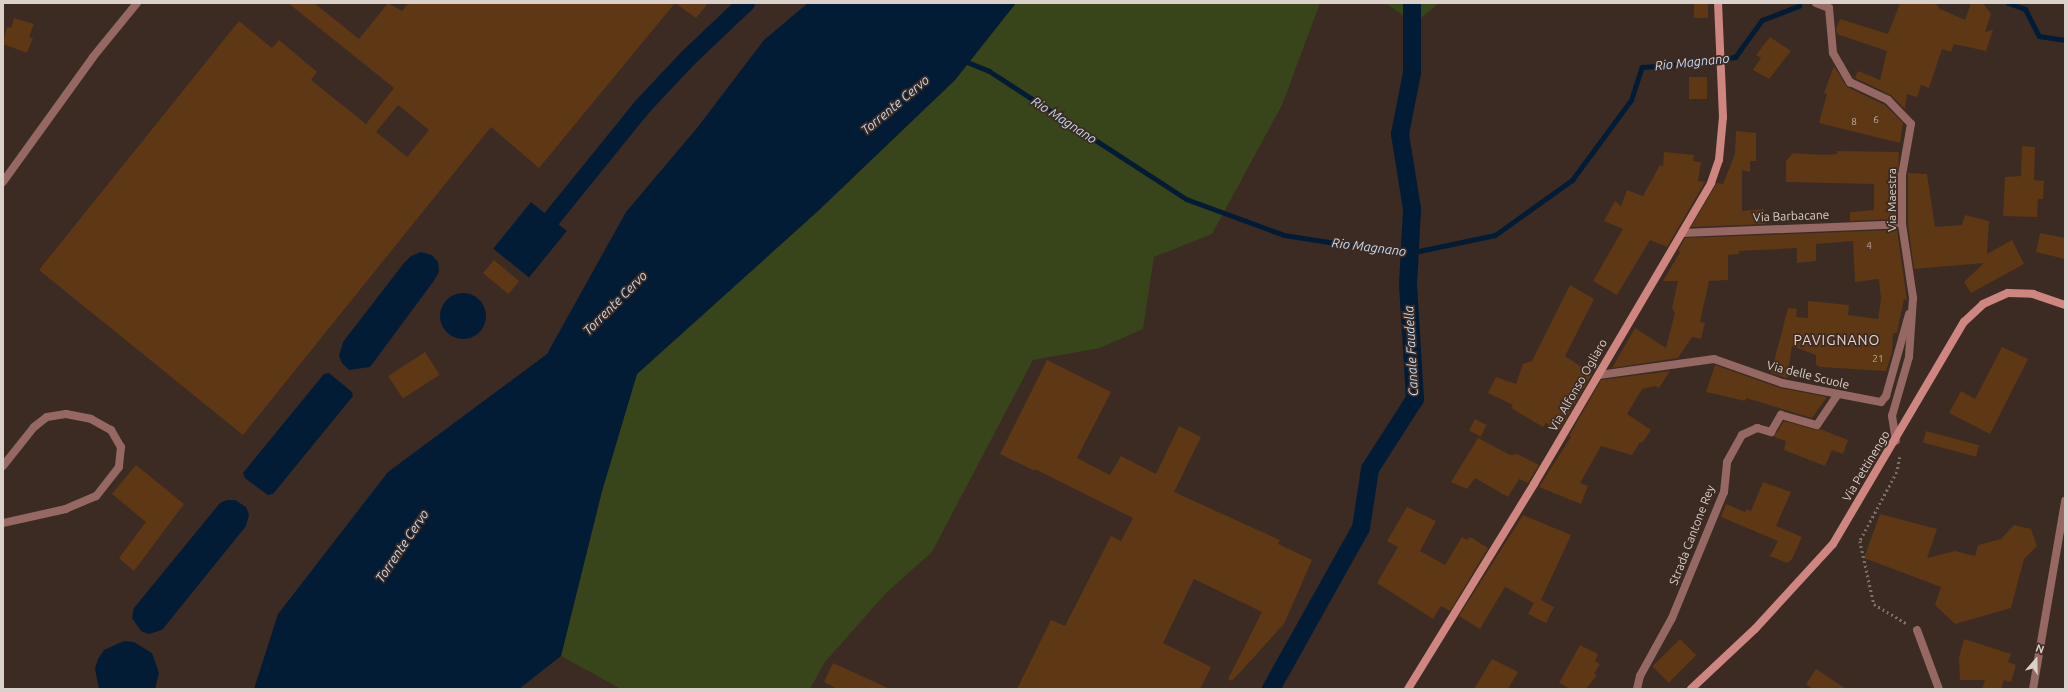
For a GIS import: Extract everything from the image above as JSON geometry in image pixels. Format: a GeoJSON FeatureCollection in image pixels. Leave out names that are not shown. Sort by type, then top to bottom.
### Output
{"type":"FeatureCollection","features":[{"type":"Feature","properties":{"kind":"main road","name":"Via Alfonso Ogliaro"},"geometry":{"type":"LineString","coordinates":[[1408,689],[1598,375],[1711,183],[1719,160],[1723,117],[1718,3]]}},
{"type":"Feature","properties":{"kind":"main road","name":"Via Pettinengo"},"geometry":{"type":"LineString","coordinates":[[1691,689],[1755,629],[1833,544],[1896,441],[1946,350],[1964,322],[1983,304],[2008,293],[2033,294],[2065,305]]}},
{"type":"Feature","properties":{"kind":"street"},"geometry":{"type":"LineString","coordinates":[[3,182],[93,57],[137,3]]}},
{"type":"Feature","properties":{"kind":"street","name":"Via Maestra"},"geometry":{"type":"LineString","coordinates":[[1816,3],[1828,8],[1833,53],[1850,82],[1888,100],[1911,124],[1902,175],[1902,224],[1913,298],[1910,357],[1892,416],[1896,441]]}},
{"type":"Feature","properties":{"kind":"street","name":"Via Barbacane"},"geometry":{"type":"LineString","coordinates":[[1682,233],[1902,224]]}},
{"type":"Feature","properties":{"kind":"street","name":"Via delle Scuole"},"geometry":{"type":"LineString","coordinates":[[1598,375],[1714,359],[1782,383],[1837,395],[1881,402],[1886,396],[1913,298]]}},
{"type":"Feature","properties":{"kind":"street","name":"Strada Cantone Rey"},"geometry":{"type":"LineString","coordinates":[[1638,689],[1640,676],[1672,618],[1724,492],[1728,462],[1742,435],[1757,428],[1771,432],[1781,415],[1817,425],[1837,395]]}},
{"type":"Feature","properties":{"kind":"street"},"geometry":{"type":"LineString","coordinates":[[3,466],[34,428],[47,417],[66,414],[91,419],[110,430],[121,447],[119,468],[96,496],[66,509],[3,523]]}},
{"type":"Feature","properties":{"kind":"street"},"geometry":{"type":"LineString","coordinates":[[2033,689],[2065,501]]}},
{"type":"Feature","properties":{"kind":"street"},"geometry":{"type":"LineString","coordinates":[[1917,630],[1939,689]]}},
{"type":"Feature","properties":{"kind":"path"},"geometry":{"type":"LineString","coordinates":[[1896,441],[1900,456],[1897,472],[1860,541],[1861,557],[1874,604],[1917,630]]}},
{"type":"Feature","properties":{"kind":"green space"},"geometry":{"type":"Polygon","coordinates":[[[1016,3],[1320,3],[1282,105],[1212,234],[1154,257],[1143,329],[1100,348],[1033,360],[932,552],[886,593],[825,662],[810,689],[621,689],[561,656],[602,491],[637,374],[818,211],[955,80],[1016,3]]]}},
{"type":"Feature","properties":{"kind":"green space"},"geometry":{"type":"Polygon","coordinates":[[[1385,3],[1439,3],[1415,23],[1385,3]]]}},
{"type":"Feature","properties":{"kind":"water","name":"Torrente Cervo"},"geometry":{"type":"Polygon","coordinates":[[[808,3],[1016,3],[955,80],[818,211],[637,374],[602,491],[561,656],[519,689],[254,689],[278,614],[388,472],[547,354],[626,212],[697,128],[764,40],[808,3]]]}},
{"type":"Feature","properties":{"kind":"water"},"geometry":{"type":"Polygon","coordinates":[[[531,202],[567,231],[529,278],[493,249],[531,202]]]}},
{"type":"Feature","properties":{"kind":"water"},"geometry":{"type":"Polygon","coordinates":[[[421,252],[432,255],[438,262],[439,272],[433,282],[370,367],[349,370],[342,363],[339,356],[343,342],[404,263],[411,256],[421,252]]]}},
{"type":"Feature","properties":{"kind":"water"},"geometry":{"type":"Polygon","coordinates":[[[468,293],[480,299],[485,307],[485,325],[480,333],[472,338],[458,339],[446,333],[441,325],[440,311],[446,299],[454,294],[468,293]]]}},
{"type":"Feature","properties":{"kind":"water"},"geometry":{"type":"Polygon","coordinates":[[[329,373],[352,392],[353,396],[273,494],[268,495],[245,478],[243,473],[324,374],[329,373]]]}},
{"type":"Feature","properties":{"kind":"water"},"geometry":{"type":"Polygon","coordinates":[[[227,500],[235,500],[246,507],[249,515],[246,526],[162,630],[149,634],[141,631],[132,618],[134,608],[220,503],[227,500]]]}},
{"type":"Feature","properties":{"kind":"water"},"geometry":{"type":"Polygon","coordinates":[[[124,641],[134,642],[152,653],[159,673],[155,689],[99,689],[95,669],[98,659],[104,650],[124,641]]]}},
{"type":"Feature","properties":{"kind":"building"},"geometry":{"type":"Polygon","coordinates":[[[288,3],[314,3],[359,39],[388,3],[402,11],[408,3],[675,3],[539,168],[491,127],[243,435],[39,270],[239,21],[272,48],[279,40],[317,72],[311,80],[366,124],[394,88],[288,3]],[[398,105],[376,132],[407,157],[429,130],[398,105]]]}},
{"type":"Feature","properties":{"kind":"building"},"geometry":{"type":"Polygon","coordinates":[[[675,3],[708,3],[696,18],[675,3]]]}},
{"type":"Feature","properties":{"kind":"building"},"geometry":{"type":"Polygon","coordinates":[[[1694,3],[1708,3],[1708,18],[1694,18],[1694,3]]]}},
{"type":"Feature","properties":{"kind":"building"},"geometry":{"type":"Polygon","coordinates":[[[1900,3],[1933,3],[1939,6],[1938,8],[1965,20],[1971,3],[1983,3],[1991,14],[1985,32],[1993,30],[1986,51],[1954,44],[1951,52],[1942,49],[1929,88],[1921,85],[1917,97],[1907,94],[1905,109],[1891,95],[1855,78],[1858,71],[1880,80],[1887,51],[1837,34],[1836,29],[1840,19],[1888,34],[1900,3]]]}},
{"type":"Feature","properties":{"kind":"building"},"geometry":{"type":"Polygon","coordinates":[[[14,18],[34,24],[29,37],[33,38],[27,53],[3,44],[7,27],[11,28],[14,18]]]}},
{"type":"Feature","properties":{"kind":"building"},"geometry":{"type":"Polygon","coordinates":[[[1770,37],[1791,51],[1769,79],[1753,70],[1761,58],[1756,55],[1770,37]]]}},
{"type":"Feature","properties":{"kind":"building"},"geometry":{"type":"Polygon","coordinates":[[[1834,66],[1847,87],[1885,105],[1903,123],[1900,143],[1819,123],[1827,94],[1824,93],[1834,66]]]}},
{"type":"Feature","properties":{"kind":"building"},"geometry":{"type":"Polygon","coordinates":[[[1689,77],[1707,77],[1707,99],[1689,99],[1689,77]]]}},
{"type":"Feature","properties":{"kind":"building"},"geometry":{"type":"Polygon","coordinates":[[[1736,131],[1756,133],[1756,161],[1750,161],[1750,172],[1742,170],[1742,211],[1764,209],[1765,224],[1691,227],[1717,183],[1723,184],[1735,154],[1736,131]]]}},
{"type":"Feature","properties":{"kind":"building"},"geometry":{"type":"Polygon","coordinates":[[[2022,146],[2035,147],[2034,180],[2044,181],[2043,199],[2038,199],[2037,217],[2003,216],[2005,177],[2021,176],[2022,146]]]}},
{"type":"Feature","properties":{"kind":"building"},"geometry":{"type":"Polygon","coordinates":[[[1837,151],[1899,152],[1896,219],[1850,221],[1850,212],[1874,210],[1874,184],[1786,182],[1786,161],[1793,153],[1824,155],[1837,154],[1837,151]]]}},
{"type":"Feature","properties":{"kind":"building"},"geometry":{"type":"Polygon","coordinates":[[[1664,152],[1694,155],[1693,161],[1701,162],[1698,181],[1705,182],[1667,247],[1650,240],[1617,295],[1593,281],[1623,229],[1604,221],[1615,201],[1621,206],[1627,190],[1643,196],[1660,165],[1663,167],[1664,152]]]}},
{"type":"Feature","properties":{"kind":"building"},"geometry":{"type":"Polygon","coordinates":[[[1908,173],[1927,174],[1935,227],[1962,225],[1965,215],[1989,221],[1987,254],[2012,240],[2024,264],[1971,293],[1964,282],[1984,263],[1914,269],[1908,224],[1908,173]]]}},
{"type":"Feature","properties":{"kind":"building"},"geometry":{"type":"Polygon","coordinates":[[[1897,230],[1907,300],[1904,299],[1897,333],[1893,333],[1892,352],[1886,371],[1820,367],[1816,365],[1816,355],[1792,346],[1787,378],[1771,373],[1788,308],[1797,309],[1796,317],[1808,318],[1808,301],[1849,305],[1848,315],[1878,319],[1881,299],[1879,279],[1855,282],[1853,241],[1816,244],[1816,261],[1797,263],[1797,248],[1739,251],[1739,254],[1728,255],[1728,280],[1709,281],[1700,322],[1705,323],[1701,339],[1692,337],[1678,358],[1612,368],[1635,328],[1666,348],[1675,313],[1672,308],[1678,281],[1663,281],[1680,252],[1678,251],[1685,238],[1897,230]]]}},
{"type":"Feature","properties":{"kind":"building"},"geometry":{"type":"Polygon","coordinates":[[[2040,233],[2065,238],[2065,259],[2036,252],[2040,233]]]}},
{"type":"Feature","properties":{"kind":"building"},"geometry":{"type":"Polygon","coordinates":[[[494,260],[519,281],[508,294],[483,273],[494,260]]]}},
{"type":"Feature","properties":{"kind":"building"},"geometry":{"type":"Polygon","coordinates":[[[1570,285],[1594,299],[1565,356],[1592,374],[1559,431],[1546,423],[1543,427],[1511,408],[1513,405],[1488,393],[1496,377],[1516,384],[1523,364],[1532,361],[1570,285]]]}},
{"type":"Feature","properties":{"kind":"building"},"geometry":{"type":"Polygon","coordinates":[[[2002,347],[2028,359],[1990,434],[1949,413],[1961,391],[1975,399],[2002,347]]]}},
{"type":"Feature","properties":{"kind":"building"},"geometry":{"type":"Polygon","coordinates":[[[425,352],[440,375],[403,399],[388,376],[425,352]]]}},
{"type":"Feature","properties":{"kind":"building"},"geometry":{"type":"Polygon","coordinates":[[[1047,360],[1111,392],[1077,458],[1110,475],[1121,456],[1156,474],[1179,426],[1201,437],[1174,492],[1280,540],[1278,544],[1312,560],[1284,624],[1232,681],[1228,679],[1262,612],[1194,579],[1163,643],[1211,667],[1200,689],[1017,689],[1051,620],[1065,626],[1111,536],[1121,541],[1133,518],[1035,469],[1035,471],[1000,454],[1047,360]]]}},
{"type":"Feature","properties":{"kind":"building"},"geometry":{"type":"Polygon","coordinates":[[[1715,365],[1780,388],[1827,397],[1812,418],[1746,398],[1745,401],[1706,392],[1715,365]]]}},
{"type":"Feature","properties":{"kind":"building"},"geometry":{"type":"Polygon","coordinates":[[[1670,371],[1659,388],[1655,386],[1642,389],[1627,414],[1651,430],[1642,443],[1640,442],[1632,455],[1601,446],[1580,483],[1588,486],[1581,504],[1539,487],[1571,437],[1569,436],[1601,380],[1670,371]]]}},
{"type":"Feature","properties":{"kind":"building"},"geometry":{"type":"Polygon","coordinates":[[[1475,419],[1487,425],[1481,436],[1469,431],[1475,419]]]}},
{"type":"Feature","properties":{"kind":"building"},"geometry":{"type":"Polygon","coordinates":[[[1784,421],[1816,430],[1820,429],[1848,440],[1843,454],[1832,450],[1825,466],[1784,450],[1786,441],[1774,437],[1784,421]]]}},
{"type":"Feature","properties":{"kind":"building"},"geometry":{"type":"Polygon","coordinates":[[[1926,431],[1979,445],[1976,457],[1923,443],[1926,431]]]}},
{"type":"Feature","properties":{"kind":"building"},"geometry":{"type":"Polygon","coordinates":[[[1478,438],[1510,455],[1517,454],[1539,465],[1528,483],[1519,479],[1508,497],[1475,478],[1467,489],[1451,482],[1478,438]]]}},
{"type":"Feature","properties":{"kind":"building"},"geometry":{"type":"Polygon","coordinates":[[[136,465],[184,504],[134,571],[119,558],[146,522],[112,494],[136,465]]]}},
{"type":"Feature","properties":{"kind":"building"},"geometry":{"type":"Polygon","coordinates":[[[1763,482],[1791,492],[1776,526],[1802,537],[1792,559],[1787,563],[1770,556],[1778,541],[1721,517],[1726,504],[1745,512],[1747,509],[1751,511],[1763,482]]]}},
{"type":"Feature","properties":{"kind":"building"},"geometry":{"type":"Polygon","coordinates":[[[1407,507],[1436,521],[1420,551],[1445,565],[1462,537],[1467,540],[1470,537],[1488,548],[1450,611],[1441,606],[1433,619],[1377,583],[1398,547],[1387,541],[1407,507]]]}},
{"type":"Feature","properties":{"kind":"building"},"geometry":{"type":"Polygon","coordinates":[[[1880,514],[1937,529],[1927,558],[1955,551],[1975,556],[1978,545],[2001,539],[2014,525],[2031,529],[2037,546],[2024,559],[2011,608],[1955,624],[1935,605],[1941,587],[1864,558],[1880,514]]]}},
{"type":"Feature","properties":{"kind":"building"},"geometry":{"type":"Polygon","coordinates":[[[1523,515],[1571,535],[1541,600],[1554,607],[1546,623],[1528,614],[1534,603],[1505,587],[1480,629],[1459,616],[1523,515]]]}},
{"type":"Feature","properties":{"kind":"building"},"geometry":{"type":"Polygon","coordinates":[[[1680,639],[1696,655],[1669,683],[1652,667],[1680,639]]]}},
{"type":"Feature","properties":{"kind":"building"},"geometry":{"type":"Polygon","coordinates":[[[1964,639],[2011,654],[2008,662],[2016,665],[2011,682],[2004,680],[2001,689],[1982,689],[1985,680],[1960,680],[1959,658],[1964,639]]]}},
{"type":"Feature","properties":{"kind":"building"},"geometry":{"type":"Polygon","coordinates":[[[1580,645],[1598,654],[1595,661],[1600,664],[1594,674],[1597,675],[1586,689],[1570,689],[1559,683],[1580,645]]]}},
{"type":"Feature","properties":{"kind":"building"},"geometry":{"type":"Polygon","coordinates":[[[1492,659],[1518,672],[1508,689],[1474,689],[1492,659]]]}},
{"type":"Feature","properties":{"kind":"building"},"geometry":{"type":"Polygon","coordinates":[[[833,663],[890,689],[837,689],[824,682],[833,663]]]}},
{"type":"Feature","properties":{"kind":"building"},"geometry":{"type":"Polygon","coordinates":[[[1816,669],[1846,689],[1813,689],[1806,684],[1816,669]]]}},
{"type":"Feature","properties":{"kind":"waterway"},"geometry":{"type":"LineString","coordinates":[[536,238],[642,107],[688,58],[746,3]]}},
{"type":"Feature","properties":{"kind":"waterway","name":"Canale Faudella"},"geometry":{"type":"LineString","coordinates":[[1271,689],[1361,528],[1370,469],[1415,399],[1408,284],[1412,209],[1400,134],[1412,73],[1412,3]]}},
{"type":"Feature","properties":{"kind":"waterway","name":"Rio Magnano"},"geometry":{"type":"LineString","coordinates":[[2008,3],[2025,9],[2039,36],[2065,40]]}},
{"type":"Feature","properties":{"kind":"waterway","name":"Rio Magnano"},"geometry":{"type":"LineString","coordinates":[[962,60],[989,71],[1186,199],[1284,235],[1405,254],[1495,235],[1572,180],[1631,100],[1642,67],[1706,63],[1735,57],[1762,20],[1799,6]]}},
{"type":"Feature","properties":{"kind":"district","name":"PAVIGNANO"},"geometry":{"type":"Point","coordinates":[1837,340]}}]}
